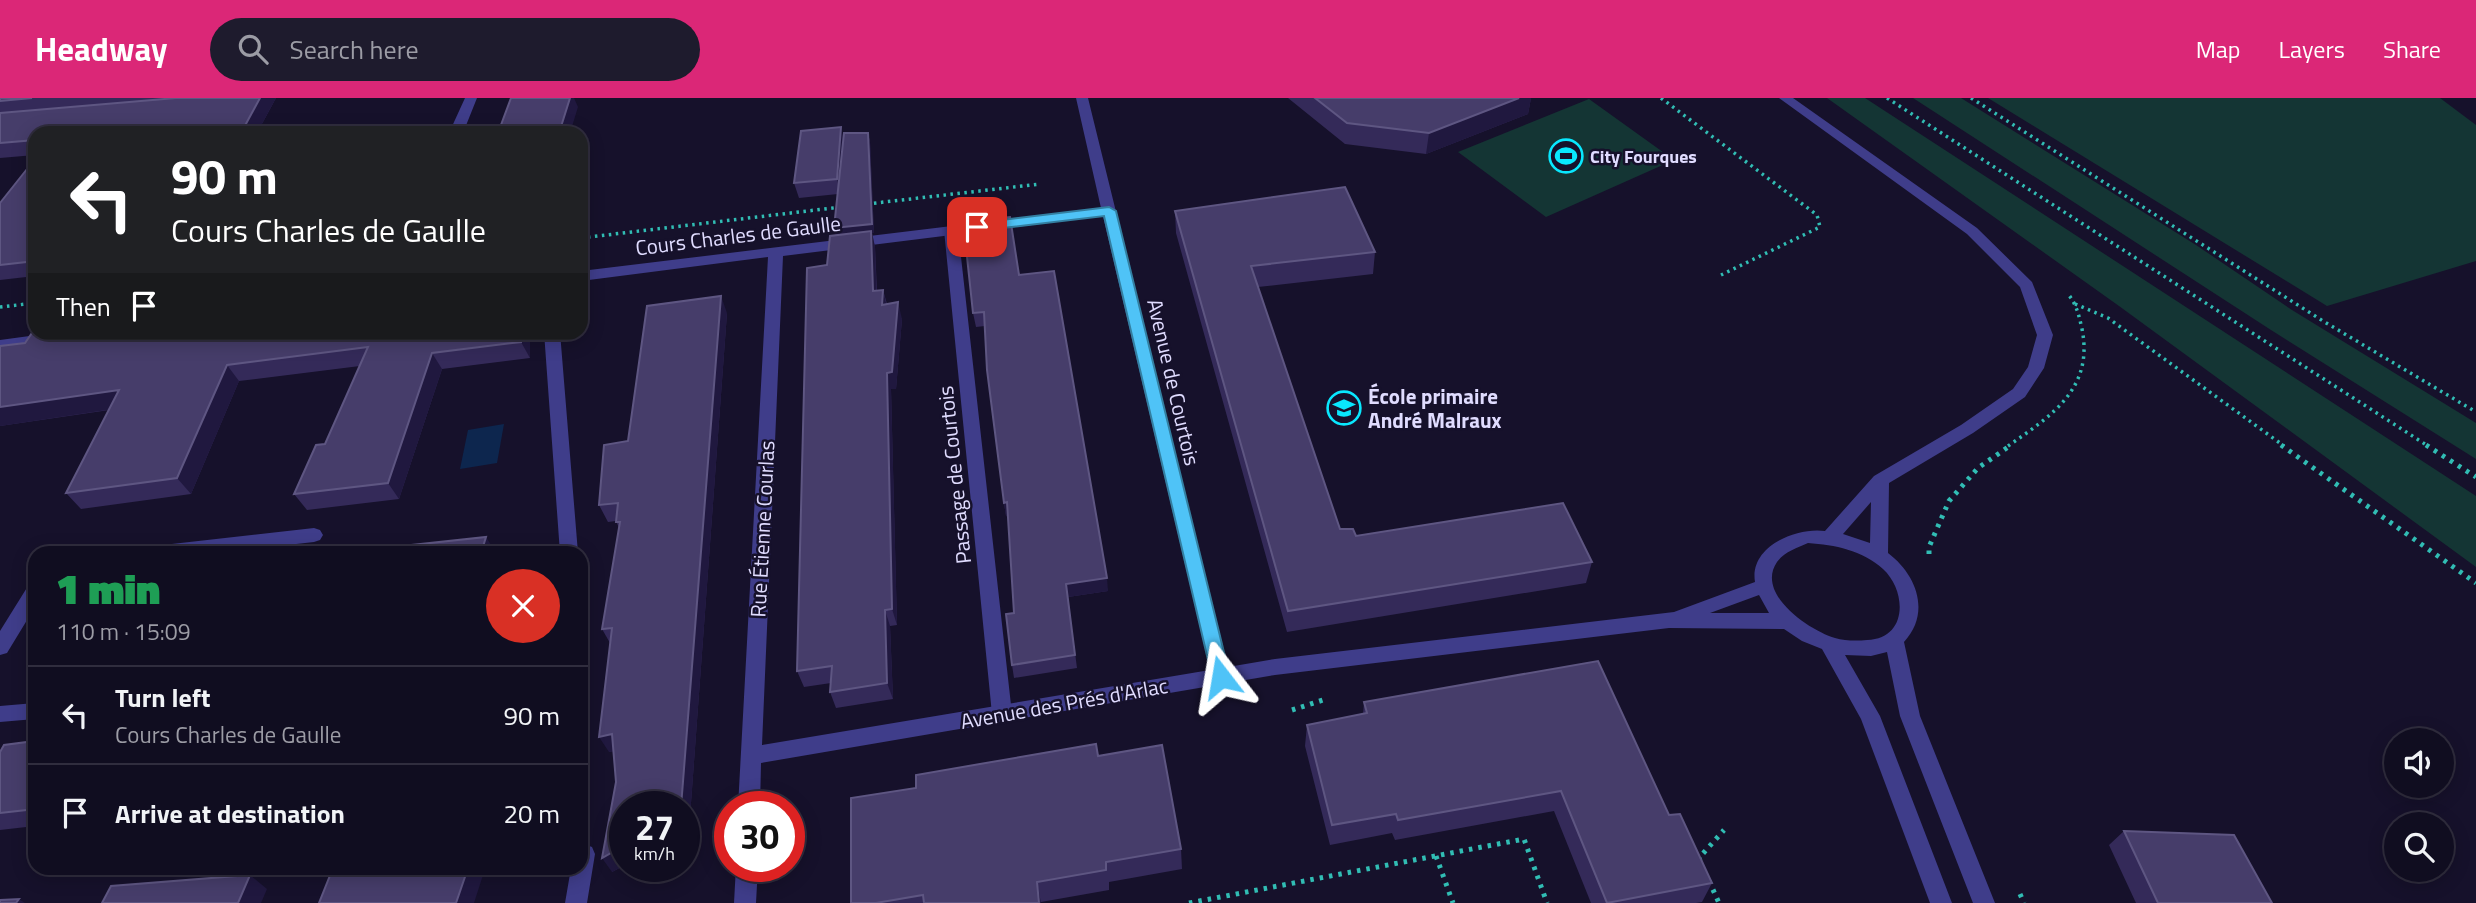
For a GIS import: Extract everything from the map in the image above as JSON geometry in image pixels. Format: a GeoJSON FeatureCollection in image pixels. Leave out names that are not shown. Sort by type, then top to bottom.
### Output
{"type":"FeatureCollection","features":[{"type":"Feature","properties":{"kind":"street"},"geometry":{"type":"LineString","coordinates":[[459,126],[471,98]]}},
{"type":"Feature","properties":{"kind":"street","name":"Avenue de Courtois"},"geometry":{"type":"LineString","coordinates":[[1083,98],[1221,677]]}},
{"type":"Feature","properties":{"kind":"street"},"geometry":{"type":"LineString","coordinates":[[1785,98],[1972,231],[2027,285],[2045,335],[2036,368],[2019,393],[1967,429],[1880,480],[1830,537]]}},
{"type":"Feature","properties":{"kind":"street","name":"Cours Charles de Gaulle"},"geometry":{"type":"LineString","coordinates":[[588,274],[1109,211]]}},
{"type":"Feature","properties":{"kind":"street","name":"Passage de Courtois"},"geometry":{"type":"LineString","coordinates":[[951,230],[1002,714]]}},
{"type":"Feature","properties":{"kind":"street","name":"Rue Étienne Courlas"},"geometry":{"type":"LineString","coordinates":[[750,791],[776,252]]}},
{"type":"Feature","properties":{"kind":"street"},"geometry":{"type":"LineString","coordinates":[[0,345],[40,340]]}},
{"type":"Feature","properties":{"kind":"street"},"geometry":{"type":"LineString","coordinates":[[553,340],[568,546]]}},
{"type":"Feature","properties":{"kind":"street"},"geometry":{"type":"LineString","coordinates":[[1879,556],[1880,480]]}},
{"type":"Feature","properties":{"kind":"street"},"geometry":{"type":"LineString","coordinates":[[216,546],[314,535]]}},
{"type":"Feature","properties":{"kind":"street"},"geometry":{"type":"LineString","coordinates":[[1807,536],[1830,537],[1856,544],[1879,556],[1897,572],[1909,592],[1912,611],[1906,628],[1894,640],[1876,648],[1829,645],[1787,621],[1772,604],[1764,586],[1764,570],[1771,553],[1786,542],[1807,536]]}},
{"type":"Feature","properties":{"kind":"street","name":"Avenue des Prés d'Arlac"},"geometry":{"type":"LineString","coordinates":[[1669,620],[1764,586]]}},
{"type":"Feature","properties":{"kind":"street"},"geometry":{"type":"LineString","coordinates":[[0,647],[28,602]]}},
{"type":"Feature","properties":{"kind":"street","name":"Avenue des Prés d'Arlac"},"geometry":{"type":"LineString","coordinates":[[751,756],[1275,667],[1669,620],[1787,621]]}},
{"type":"Feature","properties":{"kind":"street"},"geometry":{"type":"LineString","coordinates":[[1894,640],[1910,716],[1984,903]]}},
{"type":"Feature","properties":{"kind":"street"},"geometry":{"type":"LineString","coordinates":[[1829,645],[1870,716],[1941,903]]}},
{"type":"Feature","properties":{"kind":"street"},"geometry":{"type":"LineString","coordinates":[[0,714],[28,712]]}},
{"type":"Feature","properties":{"kind":"street"},"geometry":{"type":"LineString","coordinates":[[576,903],[581,875]]}},
{"type":"Feature","properties":{"kind":"street"},"geometry":{"type":"LineString","coordinates":[[745,903],[746,882]]}},
{"type":"Feature","properties":{"kind":"path"},"geometry":{"type":"LineString","coordinates":[[1661,98],[1817,215],[1820,228],[1721,275]]}},
{"type":"Feature","properties":{"kind":"path"},"geometry":{"type":"LineString","coordinates":[[1887,98],[2476,477]]}},
{"type":"Feature","properties":{"kind":"path"},"geometry":{"type":"LineString","coordinates":[[1971,98],[2323,321],[2476,412]]}},
{"type":"Feature","properties":{"kind":"path"},"geometry":{"type":"LineString","coordinates":[[865,205],[1040,184]]}},
{"type":"Feature","properties":{"kind":"path"},"geometry":{"type":"LineString","coordinates":[[588,237],[851,206]]}},
{"type":"Feature","properties":{"kind":"path"},"geometry":{"type":"LineString","coordinates":[[2027,285],[2108,318],[2365,506],[2476,583]]}},
{"type":"Feature","properties":{"kind":"path"},"geometry":{"type":"LineString","coordinates":[[1909,592],[1928,583],[1929,547],[1949,501],[1978,468],[2054,414],[2074,390],[2086,350],[2076,304],[2062,285]]}},
{"type":"Feature","properties":{"kind":"path"},"geometry":{"type":"LineString","coordinates":[[0,307],[28,304]]}},
{"type":"Feature","properties":{"kind":"path"},"geometry":{"type":"LineString","coordinates":[[1719,903],[1699,858],[1724,830]]}},
{"type":"Feature","properties":{"kind":"path"},"geometry":{"type":"LineString","coordinates":[[1189,903],[1524,839],[1547,903]]}},
{"type":"Feature","properties":{"kind":"path"},"geometry":{"type":"LineString","coordinates":[[1436,856],[1453,903]]}},
{"type":"Feature","properties":{"kind":"green space"},"geometry":{"type":"Polygon","coordinates":[[[1827,98],[1865,98],[2476,496],[2476,567],[2119,306],[1827,98]]]}},
{"type":"Feature","properties":{"kind":"green space"},"geometry":{"type":"Polygon","coordinates":[[[1913,98],[1961,98],[2196,245],[2292,310],[2476,423],[2476,459],[2271,330],[1913,98]]]}},
{"type":"Feature","properties":{"kind":"green space"},"geometry":{"type":"Polygon","coordinates":[[[1988,98],[2440,98],[2476,125],[2476,261],[2327,306],[1988,98]]]}},
{"type":"Feature","properties":{"kind":"green space","name":"City Fourques"},"geometry":{"type":"Polygon","coordinates":[[[1589,99],[1674,160],[1546,217],[1458,152],[1589,99]]]}},
{"type":"Feature","properties":{"kind":"water"},"geometry":{"type":"Polygon","coordinates":[[[504,424],[497,463],[460,469],[468,430],[504,424]]]}},
{"type":"Feature","properties":{"kind":"building"},"geometry":{"type":"Polygon","coordinates":[[[0,98],[32,98],[0,101],[0,98]]]}},
{"type":"Feature","properties":{"kind":"building"},"geometry":{"type":"Polygon","coordinates":[[[176,98],[260,98],[245,126],[28,126],[28,141],[0,143],[0,113],[176,98]]]}},
{"type":"Feature","properties":{"kind":"building"},"geometry":{"type":"Polygon","coordinates":[[[511,98],[570,98],[561,126],[501,126],[511,98]]]}},
{"type":"Feature","properties":{"kind":"building"},"geometry":{"type":"Polygon","coordinates":[[[1315,98],[1519,98],[1429,133],[1347,123],[1315,98]]]}},
{"type":"Feature","properties":{"kind":"building"},"geometry":{"type":"Polygon","coordinates":[[[841,127],[837,179],[794,183],[801,131],[841,127]]]}},
{"type":"Feature","properties":{"kind":"building"},"geometry":{"type":"Polygon","coordinates":[[[844,133],[868,133],[872,224],[834,228],[844,133]]]}},
{"type":"Feature","properties":{"kind":"building"},"geometry":{"type":"Polygon","coordinates":[[[28,168],[28,262],[0,265],[0,203],[28,168]]]}},
{"type":"Feature","properties":{"kind":"building"},"geometry":{"type":"Polygon","coordinates":[[[1345,187],[1375,252],[1251,266],[1340,529],[1353,529],[1356,536],[1563,503],[1592,562],[1288,611],[1175,211],[1345,187]]]}},
{"type":"Feature","properties":{"kind":"building"},"geometry":{"type":"Polygon","coordinates":[[[1010,217],[1019,275],[1054,271],[1107,578],[1066,584],[1075,655],[1012,665],[1006,614],[1014,613],[1007,502],[1004,503],[987,370],[984,312],[973,313],[965,238],[981,236],[980,220],[1010,217]]]}},
{"type":"Feature","properties":{"kind":"building"},"geometry":{"type":"Polygon","coordinates":[[[871,231],[873,291],[883,290],[882,305],[898,302],[892,372],[887,373],[892,609],[885,610],[887,683],[830,692],[832,666],[797,671],[807,268],[827,265],[830,236],[871,231]]]}},
{"type":"Feature","properties":{"kind":"building"},"geometry":{"type":"Polygon","coordinates":[[[721,296],[682,791],[614,791],[612,734],[599,737],[612,628],[602,629],[620,522],[616,522],[618,503],[599,505],[604,445],[628,441],[647,306],[721,296]]]}},
{"type":"Feature","properties":{"kind":"building"},"geometry":{"type":"Polygon","coordinates":[[[28,339],[521,340],[432,353],[388,483],[294,494],[316,445],[325,444],[368,347],[227,365],[177,478],[66,493],[119,390],[0,407],[0,346],[25,343],[28,339]]]}},
{"type":"Feature","properties":{"kind":"building"},"geometry":{"type":"Polygon","coordinates":[[[486,537],[483,546],[403,546],[486,537]]]}},
{"type":"Feature","properties":{"kind":"building"},"geometry":{"type":"Polygon","coordinates":[[[1598,661],[1669,815],[1680,814],[1712,883],[1607,903],[1561,791],[1398,820],[1396,814],[1332,825],[1307,725],[1367,713],[1364,702],[1598,661]]]}},
{"type":"Feature","properties":{"kind":"building"},"geometry":{"type":"Polygon","coordinates":[[[28,742],[28,810],[0,813],[0,752],[4,745],[28,742]]]}},
{"type":"Feature","properties":{"kind":"building"},"geometry":{"type":"Polygon","coordinates":[[[1096,744],[1098,756],[1162,745],[1181,849],[1106,862],[1106,870],[1037,882],[1039,903],[924,903],[923,895],[876,903],[851,903],[851,798],[916,788],[916,775],[1096,744]]]}},
{"type":"Feature","properties":{"kind":"building"},"geometry":{"type":"Polygon","coordinates":[[[609,820],[609,854],[602,858],[609,820]]]}},
{"type":"Feature","properties":{"kind":"building"},"geometry":{"type":"Polygon","coordinates":[[[2124,831],[2234,835],[2272,903],[2158,903],[2124,831]]]}},
{"type":"Feature","properties":{"kind":"building"},"geometry":{"type":"Polygon","coordinates":[[[250,875],[238,903],[102,903],[111,886],[250,875]]]}},
{"type":"Feature","properties":{"kind":"building"},"geometry":{"type":"Polygon","coordinates":[[[330,875],[466,875],[456,903],[319,903],[330,875]]]}},
{"type":"Feature","properties":{"kind":"building"},"geometry":{"type":"Polygon","coordinates":[[[19,899],[16,903],[0,903],[0,900],[19,899]]]}},
{"type":"Feature","properties":{"kind":"place","name":"City Fourques"},"geometry":{"type":"Point","coordinates":[1566,156]}},
{"type":"Feature","properties":{"kind":"place","name":"École primaire André Malraux"},"geometry":{"type":"Point","coordinates":[1344,408]}},
{"type":"Feature","properties":{"kind":"route"},"geometry":{"type":"LineString","coordinates":[[977,227],[1109,211],[1221,677]]}}]}
